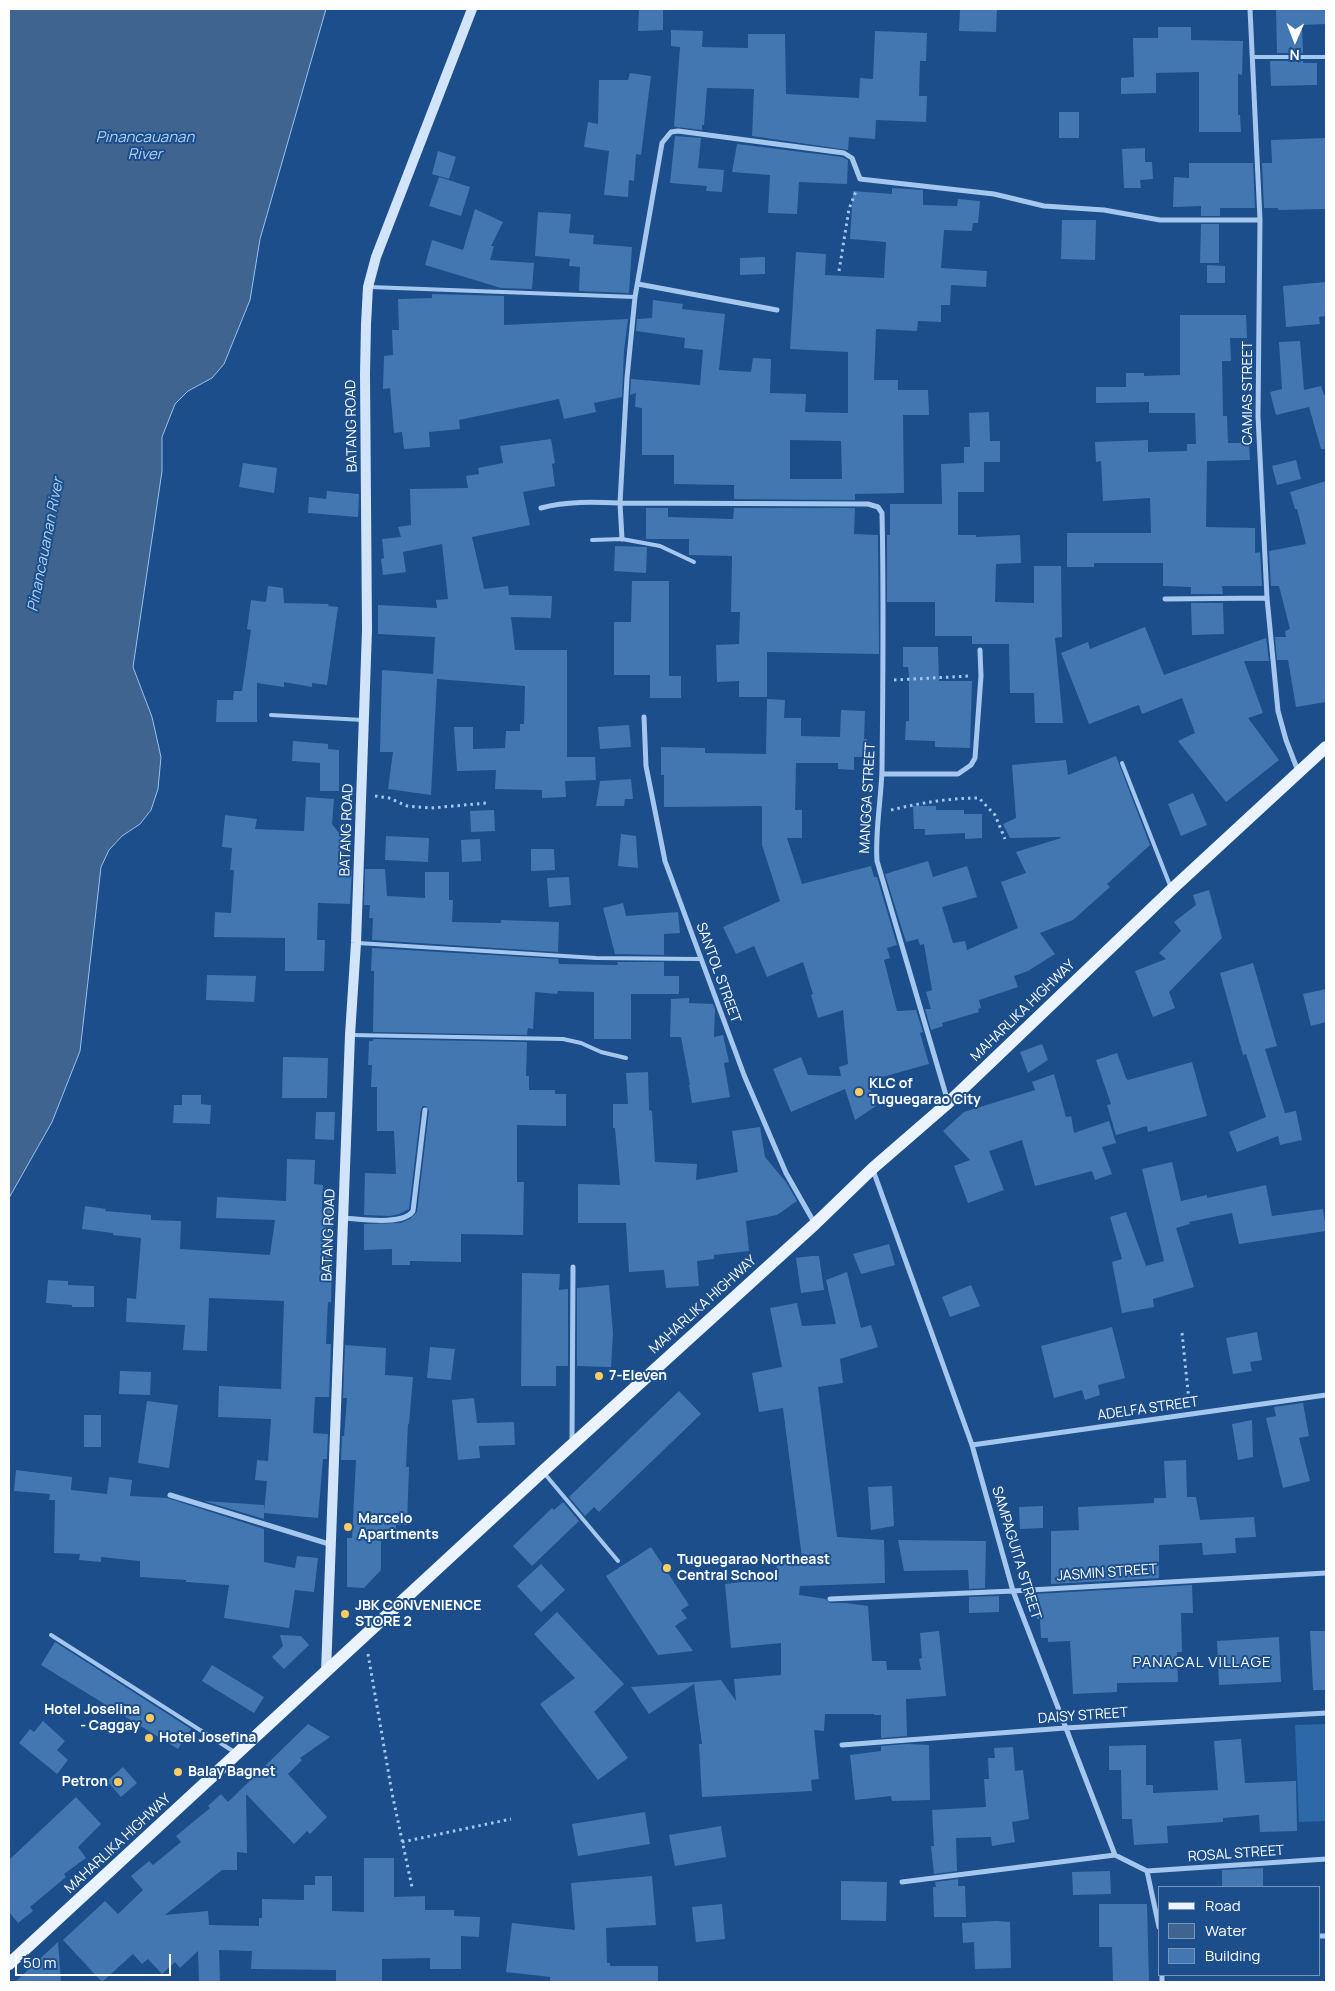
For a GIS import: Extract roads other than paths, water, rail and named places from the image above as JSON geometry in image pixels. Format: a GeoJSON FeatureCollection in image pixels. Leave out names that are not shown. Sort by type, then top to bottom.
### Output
{"type":"FeatureCollection","features":[{"type":"Feature","properties":{"kind":"main road","name":"MAHARLIKA HIGHWAY"},"geometry":{"type":"LineString","coordinates":[[9,1964],[572,1444],[815,1224],[873,1168],[948,1102],[1326,747]]}},
{"type":"Feature","properties":{"kind":"street","name":"BATANG ROAD"},"geometry":{"type":"LineString","coordinates":[[326,1672],[350,1035],[356,943],[365,720],[367,630],[365,374],[368,287],[376,256],[472,9]]}},
{"type":"Feature","properties":{"kind":"street","name":"CAMIAS STREET"},"geometry":{"type":"LineString","coordinates":[[1250,9],[1260,220],[1258,416],[1267,598],[1278,711],[1286,740],[1299,773]]}},
{"type":"Feature","properties":{"kind":"street"},"geometry":{"type":"LineString","coordinates":[[622,540],[620,503],[627,378],[635,297],[662,143],[671,132],[678,131],[844,153],[852,158],[860,178],[994,194],[1044,206],[1104,210],[1160,220],[1260,220]]}},
{"type":"Feature","properties":{"kind":"street"},"geometry":{"type":"LineString","coordinates":[[638,284],[777,310]]}},
{"type":"Feature","properties":{"kind":"street"},"geometry":{"type":"LineString","coordinates":[[540,508],[555,504],[579,502],[620,503]]}},
{"type":"Feature","properties":{"kind":"street","name":"MANGGA STREET"},"geometry":{"type":"LineString","coordinates":[[620,503],[868,504],[878,507],[882,514],[882,774],[875,838],[877,862],[948,1102]]}},
{"type":"Feature","properties":{"kind":"street"},"geometry":{"type":"LineString","coordinates":[[1165,599],[1267,598]]}},
{"type":"Feature","properties":{"kind":"street"},"geometry":{"type":"LineString","coordinates":[[882,774],[958,774],[971,765],[975,758],[980,650]]}},
{"type":"Feature","properties":{"kind":"street","name":"SANTOL STREET"},"geometry":{"type":"LineString","coordinates":[[644,717],[646,766],[664,860],[744,1075],[774,1148],[815,1224]]}},
{"type":"Feature","properties":{"kind":"street"},"geometry":{"type":"LineString","coordinates":[[343,1218],[397,1220],[409,1216],[413,1212],[425,1110]]}},
{"type":"Feature","properties":{"kind":"street","name":"SAMPAGUITA STREET"},"geometry":{"type":"LineString","coordinates":[[873,1168],[972,1445],[1014,1591],[1115,1855]]}},
{"type":"Feature","properties":{"kind":"street"},"geometry":{"type":"LineString","coordinates":[[572,1444],[573,1267]]}},
{"type":"Feature","properties":{"kind":"street","name":"ADELFA STREET"},"geometry":{"type":"LineString","coordinates":[[972,1445],[1326,1395]]}},
{"type":"Feature","properties":{"kind":"street"},"geometry":{"type":"LineString","coordinates":[[170,1495],[330,1544]]}},
{"type":"Feature","properties":{"kind":"street","name":"JASMIN STREET"},"geometry":{"type":"LineString","coordinates":[[830,1599],[1014,1591],[1171,1580],[1326,1573]]}},
{"type":"Feature","properties":{"kind":"street","name":"DAISY STREET"},"geometry":{"type":"LineString","coordinates":[[842,1745],[1065,1728],[1326,1713]]}},
{"type":"Feature","properties":{"kind":"street"},"geometry":{"type":"LineString","coordinates":[[902,1882],[1115,1855],[1147,1871],[1158,1921]]}},
{"type":"Feature","properties":{"kind":"street","name":"ROSAL STREET"},"geometry":{"type":"LineString","coordinates":[[1147,1871],[1326,1859]]}},
{"type":"Feature","properties":{"kind":"lane"},"geometry":{"type":"LineString","coordinates":[[1253,57],[1326,58]]}},
{"type":"Feature","properties":{"kind":"lane"},"geometry":{"type":"LineString","coordinates":[[368,287],[635,297]]}},
{"type":"Feature","properties":{"kind":"lane"},"geometry":{"type":"LineString","coordinates":[[592,540],[622,540],[660,546],[694,562]]}},
{"type":"Feature","properties":{"kind":"lane"},"geometry":{"type":"LineString","coordinates":[[271,715],[365,720]]}},
{"type":"Feature","properties":{"kind":"lane"},"geometry":{"type":"LineString","coordinates":[[1122,763],[1172,890]]}},
{"type":"Feature","properties":{"kind":"lane"},"geometry":{"type":"LineString","coordinates":[[356,943],[596,958],[700,959]]}},
{"type":"Feature","properties":{"kind":"lane"},"geometry":{"type":"LineString","coordinates":[[350,1035],[563,1038],[581,1043],[601,1052],[626,1058]]}},
{"type":"Feature","properties":{"kind":"lane"},"geometry":{"type":"LineString","coordinates":[[542,1472],[618,1561]]}},
{"type":"Feature","properties":{"kind":"lane"},"geometry":{"type":"LineString","coordinates":[[51,1636],[238,1754]]}},
{"type":"Feature","properties":{"kind":"water","name":"Pinancauanan River"},"geometry":{"type":"Polygon","coordinates":[[[9,9],[326,9],[260,239],[250,300],[224,364],[212,378],[188,391],[175,404],[162,437],[162,471],[133,667],[152,717],[161,757],[158,789],[151,810],[140,824],[122,836],[109,850],[101,867],[80,1051],[52,1122],[9,1198],[9,9]]]}},
{"type":"Feature","properties":{"kind":"place","name":"KLC of Tuguegarao City"},"geometry":{"type":"Point","coordinates":[859,1092]}},
{"type":"Feature","properties":{"kind":"place","name":"7-Eleven"},"geometry":{"type":"Point","coordinates":[599,1376]}},
{"type":"Feature","properties":{"kind":"place","name":"Marcelo Apartments"},"geometry":{"type":"Point","coordinates":[348,1527]}},
{"type":"Feature","properties":{"kind":"place","name":"Tuguegarao Northeast Central School"},"geometry":{"type":"Point","coordinates":[667,1568]}},
{"type":"Feature","properties":{"kind":"place","name":"JBK CONVENIENCE STORE 2"},"geometry":{"type":"Point","coordinates":[345,1614]}},
{"type":"Feature","properties":{"kind":"place","name":"Hotel Joselina - Caggay"},"geometry":{"type":"Point","coordinates":[150,1718]}},
{"type":"Feature","properties":{"kind":"place","name":"Hotel Josefina"},"geometry":{"type":"Point","coordinates":[149,1738]}},
{"type":"Feature","properties":{"kind":"place","name":"Balay Bagnet"},"geometry":{"type":"Point","coordinates":[178,1772]}},
{"type":"Feature","properties":{"kind":"place","name":"Petron"},"geometry":{"type":"Point","coordinates":[118,1782]}},
{"type":"Feature","properties":{"kind":"district","name":"PANACAL VILLAGE"},"geometry":{"type":"Point","coordinates":[1202,1663]}}]}
